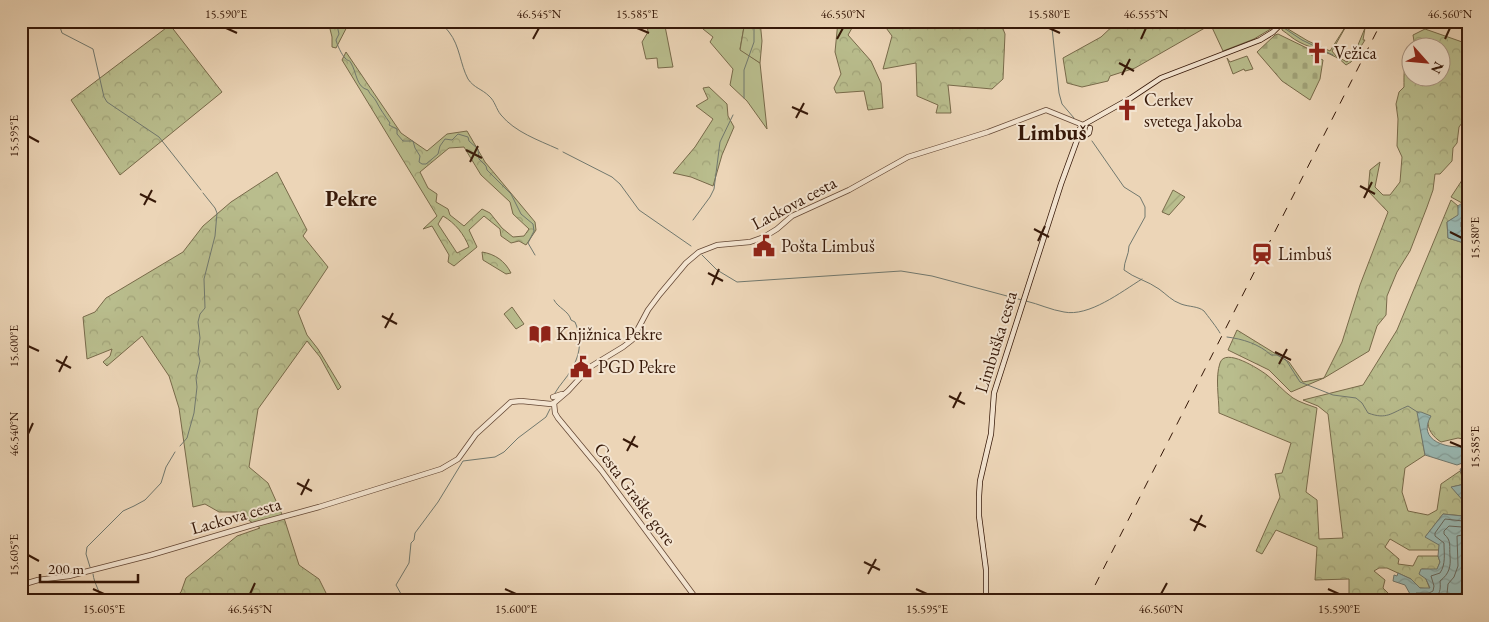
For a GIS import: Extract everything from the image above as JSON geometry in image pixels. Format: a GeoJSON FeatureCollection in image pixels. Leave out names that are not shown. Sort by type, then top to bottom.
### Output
{"type":"FeatureCollection","features":[{"type":"Feature","properties":{"kind":"street"},"geometry":{"type":"LineString","coordinates":[[1072,156],[1079,131],[1083,124],[1131,98],[1156,80],[1260,40],[1273,32],[1284,21]]}},
{"type":"Feature","properties":{"kind":"street","name":"Lackova cesta"},"geometry":{"type":"LineString","coordinates":[[21,586],[38,580],[69,576],[151,555],[319,507],[442,469],[458,458],[476,434],[506,405],[516,401],[551,401],[571,386],[592,364],[623,348],[632,340],[648,310],[660,294],[686,263],[699,252],[717,245],[750,242],[764,237],[792,216],[850,190],[919,152],[988,132],[1046,110],[1083,124]]}},
{"type":"Feature","properties":{"kind":"street"},"geometry":{"type":"LineString","coordinates":[[1072,156],[1084,136],[1089,133],[1093,123],[1104,113]]}},
{"type":"Feature","properties":{"kind":"street"},"geometry":{"type":"LineString","coordinates":[[1066,119],[1084,136]]}},
{"type":"Feature","properties":{"kind":"street"},"geometry":{"type":"LineString","coordinates":[[1083,124],[1090,128]]}},
{"type":"Feature","properties":{"kind":"street","name":"Limbuška cesta"},"geometry":{"type":"LineString","coordinates":[[986,601],[986,570],[979,516],[980,481],[991,434],[994,393],[1061,184],[1072,156]]}},
{"type":"Feature","properties":{"kind":"street","name":"Cesta Graške gore"},"geometry":{"type":"LineString","coordinates":[[551,401],[555,413],[618,492],[698,601]]}},
{"type":"Feature","properties":{"kind":"green space"},"geometry":{"type":"Polygon","coordinates":[[[328,21],[350,21],[336,48],[332,47],[332,37],[328,21]]]}},
{"type":"Feature","properties":{"kind":"green space"},"geometry":{"type":"Polygon","coordinates":[[[638,21],[664,21],[673,67],[658,68],[657,58],[646,59],[642,42],[648,32],[647,25],[638,27],[638,21]]]}},
{"type":"Feature","properties":{"kind":"green space"},"geometry":{"type":"Polygon","coordinates":[[[703,21],[745,21],[740,49],[760,63],[767,129],[747,101],[730,85],[733,69],[710,42],[713,37],[703,29],[707,25],[703,21]]]}},
{"type":"Feature","properties":{"kind":"green space"},"geometry":{"type":"Polygon","coordinates":[[[745,21],[760,21],[762,41],[760,63],[740,50],[745,21]]]}},
{"type":"Feature","properties":{"kind":"green space"},"geometry":{"type":"Polygon","coordinates":[[[838,21],[856,21],[848,35],[871,61],[881,83],[883,108],[868,110],[864,91],[836,93],[834,88],[841,74],[835,52],[838,21]]]}},
{"type":"Feature","properties":{"kind":"green space"},"geometry":{"type":"Polygon","coordinates":[[[881,21],[1000,21],[1005,34],[1003,79],[992,89],[948,85],[951,113],[936,113],[938,105],[917,96],[916,63],[883,69],[892,36],[881,21]]]}},
{"type":"Feature","properties":{"kind":"green space"},"geometry":{"type":"Polygon","coordinates":[[[1118,21],[1208,21],[1210,25],[1135,68],[1110,76],[1108,81],[1082,87],[1067,83],[1063,58],[1101,37],[1118,21]]]}},
{"type":"Feature","properties":{"kind":"green space"},"geometry":{"type":"Polygon","coordinates":[[[1209,21],[1270,21],[1274,27],[1254,39],[1223,51],[1209,21]]]}},
{"type":"Feature","properties":{"kind":"green space"},"geometry":{"type":"Polygon","coordinates":[[[1287,21],[1289,21],[1285,27],[1308,41],[1330,51],[1349,21],[1332,51],[1336,56],[1347,62],[1358,45],[1365,28],[1363,40],[1365,40],[1351,62],[1346,65],[1336,57],[1297,41],[1282,30],[1287,21]]]}},
{"type":"Feature","properties":{"kind":"green space"},"geometry":{"type":"Polygon","coordinates":[[[170,25],[222,92],[120,175],[71,100],[170,25]]]}},
{"type":"Feature","properties":{"kind":"green space"},"geometry":{"type":"Polygon","coordinates":[[[1425,29],[1451,38],[1414,38],[1413,35],[1425,29]]]}},
{"type":"Feature","properties":{"kind":"green space"},"geometry":{"type":"Polygon","coordinates":[[[1278,34],[1313,51],[1311,55],[1323,60],[1320,79],[1310,100],[1282,81],[1257,52],[1278,34]]]}},
{"type":"Feature","properties":{"kind":"green space"},"geometry":{"type":"Polygon","coordinates":[[[1452,38],[1468,44],[1468,115],[1459,127],[1457,143],[1453,148],[1452,161],[1440,174],[1435,174],[1433,190],[1427,207],[1410,251],[1397,272],[1387,296],[1386,315],[1377,326],[1369,351],[1324,378],[1342,342],[1360,285],[1388,212],[1368,191],[1370,170],[1380,162],[1375,187],[1383,195],[1390,195],[1400,182],[1402,157],[1397,146],[1398,119],[1396,104],[1399,92],[1403,88],[1452,88],[1452,38]]]}},
{"type":"Feature","properties":{"kind":"green space"},"geometry":{"type":"Polygon","coordinates":[[[346,52],[401,133],[427,151],[447,134],[467,131],[485,162],[535,222],[536,230],[526,245],[519,241],[511,243],[501,236],[500,229],[484,216],[469,230],[477,247],[454,266],[448,262],[449,255],[432,226],[423,229],[437,216],[342,60],[346,52]],[[464,147],[449,148],[420,172],[428,188],[437,194],[436,202],[448,209],[450,215],[464,226],[482,209],[490,213],[502,228],[513,237],[524,236],[529,229],[513,214],[510,202],[481,175],[464,147]],[[443,216],[438,224],[457,253],[469,247],[459,229],[443,216]]]}},
{"type":"Feature","properties":{"kind":"green space"},"geometry":{"type":"Polygon","coordinates":[[[1247,56],[1253,69],[1245,71],[1244,69],[1233,74],[1227,58],[1230,62],[1247,56]]]}},
{"type":"Feature","properties":{"kind":"green space"},"geometry":{"type":"Polygon","coordinates":[[[709,87],[727,104],[728,116],[734,127],[722,155],[713,186],[691,177],[673,173],[695,147],[713,119],[696,106],[708,99],[703,88],[709,87]]]}},
{"type":"Feature","properties":{"kind":"green space"},"geometry":{"type":"Polygon","coordinates":[[[1468,171],[1468,226],[1461,227],[1461,222],[1466,219],[1467,210],[1462,203],[1451,197],[1468,171]]]}},
{"type":"Feature","properties":{"kind":"green space"},"geometry":{"type":"Polygon","coordinates":[[[277,172],[307,230],[303,236],[328,267],[298,312],[307,335],[318,349],[341,387],[338,390],[320,357],[307,341],[258,409],[249,467],[268,483],[285,521],[299,565],[319,579],[327,595],[336,601],[171,601],[181,592],[186,578],[237,536],[260,528],[237,512],[219,512],[205,504],[193,507],[179,408],[169,376],[142,336],[107,366],[103,362],[110,356],[112,349],[87,359],[83,317],[95,312],[106,298],[183,252],[203,226],[231,202],[277,172]]]}},
{"type":"Feature","properties":{"kind":"green space"},"geometry":{"type":"Polygon","coordinates":[[[1173,190],[1185,197],[1169,215],[1162,212],[1173,190]]]}},
{"type":"Feature","properties":{"kind":"green space"},"geometry":{"type":"Polygon","coordinates":[[[1451,200],[1458,206],[1459,215],[1447,222],[1448,238],[1468,246],[1468,440],[1458,438],[1441,442],[1435,438],[1428,427],[1428,420],[1419,418],[1425,455],[1405,468],[1402,492],[1408,511],[1428,515],[1437,510],[1441,484],[1460,471],[1465,484],[1452,487],[1465,503],[1463,516],[1443,514],[1426,536],[1440,545],[1439,550],[1409,550],[1390,539],[1385,547],[1399,559],[1398,564],[1413,566],[1418,556],[1438,556],[1440,562],[1437,570],[1422,569],[1430,589],[1420,588],[1411,579],[1387,568],[1379,568],[1374,571],[1385,580],[1383,588],[1392,597],[1404,601],[1349,601],[1349,579],[1315,580],[1317,547],[1276,530],[1262,554],[1256,551],[1280,497],[1275,474],[1282,473],[1291,443],[1219,413],[1217,381],[1220,363],[1228,357],[1242,361],[1267,375],[1293,398],[1317,408],[1306,492],[1317,500],[1319,539],[1343,538],[1328,414],[1318,406],[1303,400],[1363,385],[1397,330],[1451,200]]]}},
{"type":"Feature","properties":{"kind":"green space"},"geometry":{"type":"Polygon","coordinates":[[[482,252],[491,254],[499,259],[511,273],[506,274],[483,260],[482,252]]]}},
{"type":"Feature","properties":{"kind":"green space"},"geometry":{"type":"Polygon","coordinates":[[[512,307],[524,324],[516,329],[504,314],[512,307]]]}},
{"type":"Feature","properties":{"kind":"green space"},"geometry":{"type":"Polygon","coordinates":[[[1237,330],[1289,362],[1303,382],[1324,378],[1291,392],[1269,370],[1228,350],[1237,330]]]}},
{"type":"Feature","properties":{"kind":"water"},"geometry":{"type":"Polygon","coordinates":[[[1462,203],[1467,210],[1466,219],[1461,222],[1461,227],[1468,226],[1468,246],[1448,238],[1447,222],[1458,215],[1458,206],[1462,203]]]}},
{"type":"Feature","properties":{"kind":"water"},"geometry":{"type":"Polygon","coordinates":[[[1417,412],[1431,416],[1428,432],[1431,438],[1437,442],[1452,447],[1468,446],[1468,461],[1457,465],[1425,455],[1417,412]]]}},
{"type":"Feature","properties":{"kind":"water"},"geometry":{"type":"Polygon","coordinates":[[[1467,467],[1468,601],[1412,601],[1408,598],[1410,594],[1405,585],[1393,581],[1394,575],[1397,576],[1398,573],[1411,579],[1420,588],[1430,588],[1426,579],[1419,574],[1421,569],[1437,569],[1440,562],[1438,556],[1439,545],[1425,537],[1443,514],[1463,516],[1465,503],[1451,487],[1465,484],[1460,469],[1467,467]]]}},
{"type":"Feature","properties":{"kind":"waterway"},"geometry":{"type":"LineString","coordinates":[[58,21],[62,33],[93,49],[104,97],[107,102],[159,137],[201,190]]}},
{"type":"Feature","properties":{"kind":"waterway"},"geometry":{"type":"LineString","coordinates":[[336,21],[339,34],[336,40],[337,44],[344,57],[350,61],[359,83],[368,90],[390,123],[389,125],[397,129],[397,134],[403,141],[413,141],[420,156],[419,162],[426,164],[438,154],[440,146],[445,139],[452,140],[458,134],[468,137],[469,141],[478,149],[479,159],[486,166],[487,170],[511,194],[521,214],[533,224],[534,231],[528,243],[535,255]]}},
{"type":"Feature","properties":{"kind":"waterway"},"geometry":{"type":"LineString","coordinates":[[439,21],[453,37],[470,82],[491,98],[501,115],[513,126],[527,135],[558,149]]}},
{"type":"Feature","properties":{"kind":"waterway"},"geometry":{"type":"LineString","coordinates":[[744,98],[744,70],[754,42],[754,21]]}},
{"type":"Feature","properties":{"kind":"waterway"},"geometry":{"type":"LineString","coordinates":[[1046,21],[1052,28],[1059,93],[1062,104],[1074,118]]}},
{"type":"Feature","properties":{"kind":"waterway"},"geometry":{"type":"LineString","coordinates":[[1284,28],[1302,40],[1333,55]]}},
{"type":"Feature","properties":{"kind":"waterway"},"geometry":{"type":"LineString","coordinates":[[693,220],[714,189],[720,142],[733,115]]}},
{"type":"Feature","properties":{"kind":"waterway"},"geometry":{"type":"LineString","coordinates":[[1092,141],[1124,187],[1140,197],[1145,207],[1145,217],[1129,246],[1124,270],[1155,286],[1178,303],[1202,309],[1220,333]]}},
{"type":"Feature","properties":{"kind":"waterway"},"geometry":{"type":"LineString","coordinates":[[563,152],[612,177],[620,184],[639,210],[691,246]]}},
{"type":"Feature","properties":{"kind":"waterway"},"geometry":{"type":"LineString","coordinates":[[180,446],[187,438],[194,413],[197,387],[196,378],[200,361],[198,352],[200,338],[198,322],[200,314],[205,308],[204,279],[215,236],[217,213],[203,193]]}},
{"type":"Feature","properties":{"kind":"waterway"},"geometry":{"type":"LineString","coordinates":[[702,255],[717,270],[737,282],[901,271],[932,276],[1022,300]]}},
{"type":"Feature","properties":{"kind":"waterway"},"geometry":{"type":"LineString","coordinates":[[1026,301],[1054,310],[1074,313],[1094,307],[1142,279]]}},
{"type":"Feature","properties":{"kind":"waterway"},"geometry":{"type":"LineString","coordinates":[[554,300],[568,314],[571,320],[575,322],[579,334],[577,358],[568,376],[555,393]]}},
{"type":"Feature","properties":{"kind":"waterway"},"geometry":{"type":"LineString","coordinates":[[1227,337],[1239,339],[1261,348],[1271,355],[1277,355],[1286,360],[1300,382],[1333,395],[1356,398],[1362,403],[1368,413],[1385,416],[1408,406],[1419,413]]}},
{"type":"Feature","properties":{"kind":"waterway"},"geometry":{"type":"LineString","coordinates":[[399,601],[401,594],[396,585],[409,563],[411,543],[414,540],[415,533],[438,502],[463,461],[495,457],[504,452],[518,438],[546,417],[550,409]]}},
{"type":"Feature","properties":{"kind":"waterway"},"geometry":{"type":"LineString","coordinates":[[90,567],[86,554],[87,547],[123,511],[145,500],[161,483],[166,467],[175,452]]}},
{"type":"Feature","properties":{"kind":"waterway"},"geometry":{"type":"LineString","coordinates":[[93,574],[101,601]]}},
{"type":"Feature","properties":{"kind":"railway"},"geometry":{"type":"LineString","coordinates":[[1087,601],[1382,21]]}},
{"type":"Feature","properties":{"kind":"place","name":"Vežica"},"geometry":{"type":"Point","coordinates":[1317,53]}},
{"type":"Feature","properties":{"kind":"place","name":"Cerkev svetega Jakoba"},"geometry":{"type":"Point","coordinates":[1127,110]}},
{"type":"Feature","properties":{"kind":"place","name":"Pošta Limbuš"},"geometry":{"type":"Point","coordinates":[764,246]}},
{"type":"Feature","properties":{"kind":"place","name":"Limbuš"},"geometry":{"type":"Point","coordinates":[1262,254]}},
{"type":"Feature","properties":{"kind":"place","name":"Knjižnica Pekre"},"geometry":{"type":"Point","coordinates":[540,334]}},
{"type":"Feature","properties":{"kind":"place","name":"PGD Pekre"},"geometry":{"type":"Point","coordinates":[581,367]}},
{"type":"Feature","properties":{"kind":"district","name":"Limbuš"},"geometry":{"type":"Point","coordinates":[1052,132]}},
{"type":"Feature","properties":{"kind":"district","name":"Pekre"},"geometry":{"type":"Point","coordinates":[351,198]}}]}
